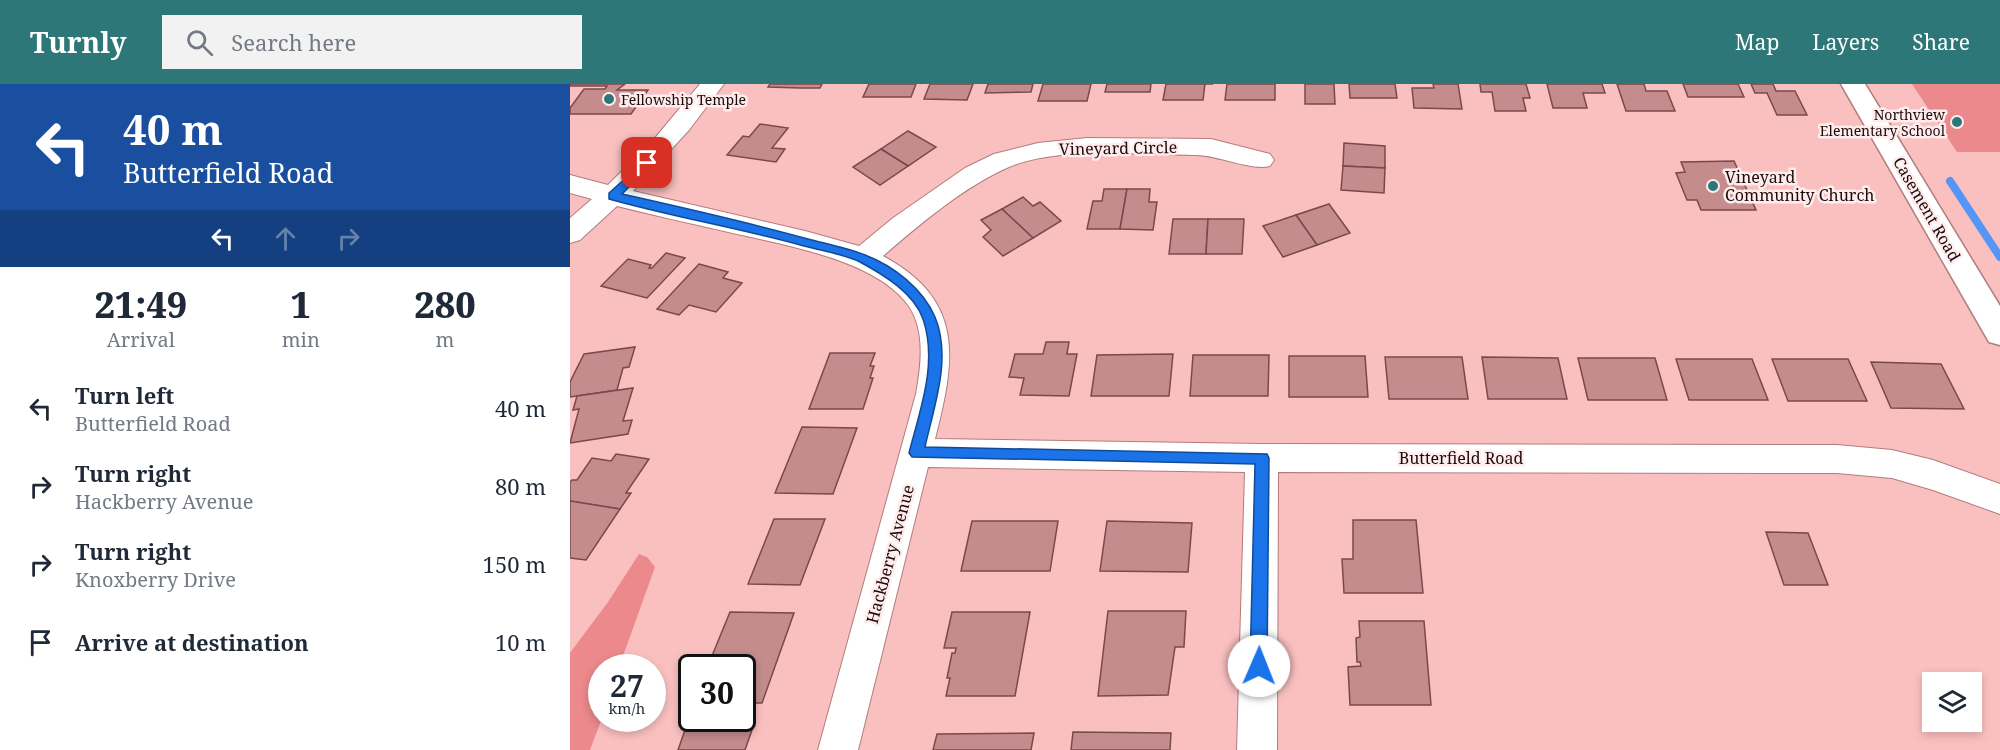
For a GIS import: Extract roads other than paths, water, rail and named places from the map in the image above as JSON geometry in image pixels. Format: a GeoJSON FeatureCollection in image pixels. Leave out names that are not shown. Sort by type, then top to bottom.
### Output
{"type":"FeatureCollection","features":[{"type":"Feature","properties":{"kind":"street"},"geometry":{"type":"LineString","coordinates":[[570,233],[613,196],[670,140],[690,117],[712,84]]}},
{"type":"Feature","properties":{"kind":"street","name":"Casement Road"},"geometry":{"type":"LineString","coordinates":[[1853,84],[2000,333]]}},
{"type":"Feature","properties":{"kind":"street","name":"Vineyard Circle"},"geometry":{"type":"LineString","coordinates":[[863,258],[902,225],[974,174],[1004,160],[1038,151],[1087,146],[1211,147],[1261,160]]}},
{"type":"Feature","properties":{"kind":"street","name":"Hackberry Avenue"},"geometry":{"type":"LineString","coordinates":[[570,184],[863,258],[900,281],[917,296],[929,318],[934,341],[935,372],[838,750]]}},
{"type":"Feature","properties":{"kind":"street","name":"Butterfield Road"},"geometry":{"type":"LineString","coordinates":[[916,453],[1262,458],[1837,459],[1892,464],[1933,475],[2000,499]]}},
{"type":"Feature","properties":{"kind":"street"},"geometry":{"type":"LineString","coordinates":[[1257,750],[1262,458]]}},
{"type":"Feature","properties":{"kind":"waterway"},"geometry":{"type":"LineString","coordinates":[[1950,181],[2000,257]]}},
{"type":"Feature","properties":{"kind":"place","name":"Fellowship Temple"},"geometry":{"type":"Point","coordinates":[609,99]}},
{"type":"Feature","properties":{"kind":"place","name":"Northview Elementary School"},"geometry":{"type":"Point","coordinates":[1957,122]}},
{"type":"Feature","properties":{"kind":"place","name":"Vineyard Community Church"},"geometry":{"type":"Point","coordinates":[1713,186]}}]}
